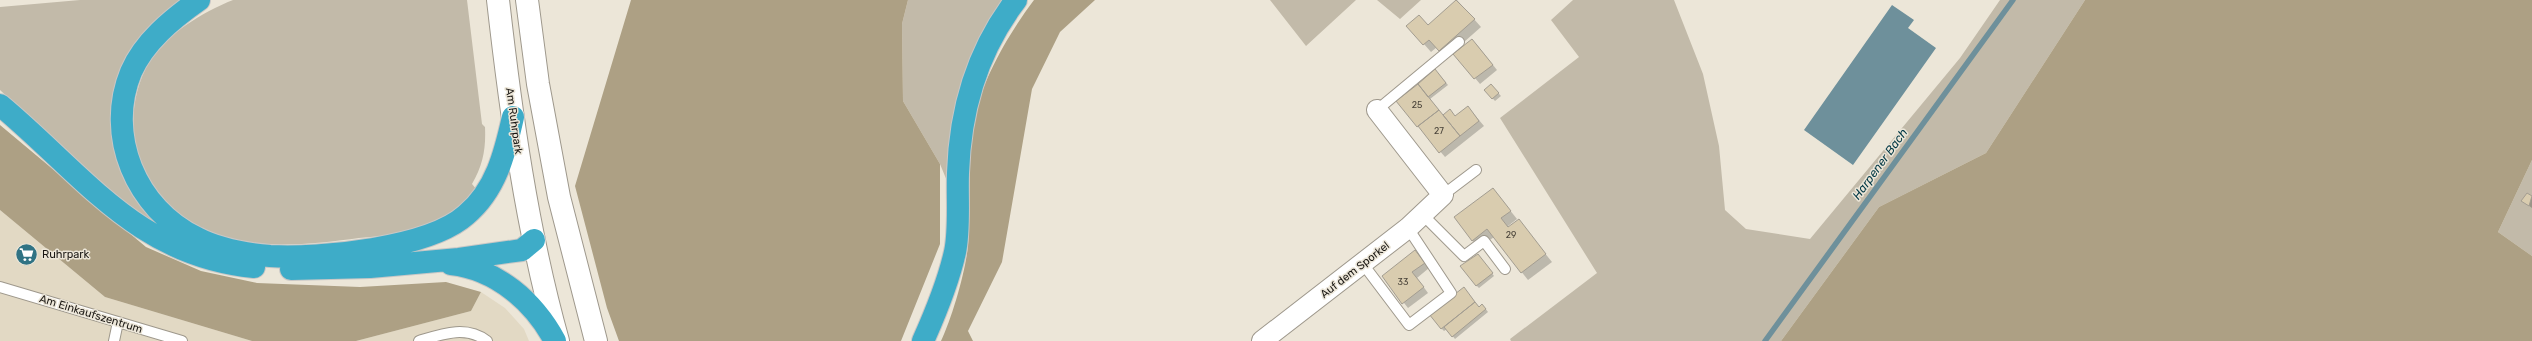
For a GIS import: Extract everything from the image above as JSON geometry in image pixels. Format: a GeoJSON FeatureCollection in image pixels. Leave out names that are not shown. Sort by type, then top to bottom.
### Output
{"type":"FeatureCollection","features":[{"type":"Feature","properties":{"kind":"highway"},"geometry":{"type":"LineString","coordinates":[[199,0],[156,36],[142,53],[132,72],[126,90],[122,117],[124,147],[132,173],[147,198],[164,216],[197,238],[241,252],[271,256],[346,252],[423,238],[452,226],[468,214],[489,188],[501,164],[513,117]]}},
{"type":"Feature","properties":{"kind":"highway"},"geometry":{"type":"LineString","coordinates":[[923,341],[941,303],[955,251],[959,154],[963,115],[978,62],[1005,14],[1016,0]]}},
{"type":"Feature","properties":{"kind":"highway"},"geometry":{"type":"LineString","coordinates":[[0,105],[115,210],[173,246],[204,258],[239,266],[292,270],[426,263],[522,250],[534,240]]}},
{"type":"Feature","properties":{"kind":"highway"},"geometry":{"type":"LineString","coordinates":[[426,263],[453,264],[469,268],[504,284],[527,302],[555,341]]}},
{"type":"Feature","properties":{"kind":"main road","name":"Am Ruhrpark"},"geometry":{"type":"LineString","coordinates":[[498,0],[513,117],[534,240],[558,341]]}},
{"type":"Feature","properties":{"kind":"main road"},"geometry":{"type":"LineString","coordinates":[[527,0],[538,84],[559,197],[596,341]]}},
{"type":"Feature","properties":{"kind":"main road"},"geometry":{"type":"LineString","coordinates":[[534,240],[549,224],[559,197]]}},
{"type":"Feature","properties":{"kind":"street"},"geometry":{"type":"LineString","coordinates":[[1377,110],[1443,195]]}},
{"type":"Feature","properties":{"kind":"street","name":"Auf dem Sporkel"},"geometry":{"type":"LineString","coordinates":[[1262,341],[1408,228],[1443,195]]}},
{"type":"Feature","properties":{"kind":"lane"},"geometry":{"type":"LineString","coordinates":[[1377,110],[1459,42]]}},
{"type":"Feature","properties":{"kind":"lane","name":"Auf dem Sporkel"},"geometry":{"type":"LineString","coordinates":[[1443,195],[1476,170]]}},
{"type":"Feature","properties":{"kind":"lane"},"geometry":{"type":"LineString","coordinates":[[1423,215],[1464,256],[1484,241],[1505,269]]}},
{"type":"Feature","properties":{"kind":"lane"},"geometry":{"type":"LineString","coordinates":[[1363,264],[1409,325],[1451,293],[1408,228]]}},
{"type":"Feature","properties":{"kind":"lane","name":"Am Einkaufszentrum"},"geometry":{"type":"LineString","coordinates":[[0,287],[182,341]]}},
{"type":"Feature","properties":{"kind":"lane"},"geometry":{"type":"LineString","coordinates":[[114,341],[118,322]]}},
{"type":"Feature","properties":{"kind":"lane"},"geometry":{"type":"LineString","coordinates":[[419,341],[436,336],[468,331],[486,341]]}},
{"type":"Feature","properties":{"kind":"shaded area"},"geometry":{"type":"Polygon","coordinates":[[[80,0],[183,0],[113,101],[111,124],[117,159],[129,186],[168,231],[117,199],[0,90],[0,7],[80,0]]]}},
{"type":"Feature","properties":{"kind":"shaded area"},"geometry":{"type":"Polygon","coordinates":[[[233,0],[467,0],[482,124],[485,127],[485,135],[481,163],[472,184],[477,190],[466,204],[446,218],[426,228],[416,231],[304,244],[266,244],[229,239],[197,226],[168,206],[156,193],[147,178],[140,163],[135,146],[133,129],[136,95],[149,62],[165,42],[186,25],[221,5],[233,0]]]}},
{"type":"Feature","properties":{"kind":"shaded area"},"geometry":{"type":"Polygon","coordinates":[[[631,0],[908,0],[902,24],[903,101],[940,164],[940,244],[901,341],[619,341],[607,308],[575,186],[631,0]]]}},
{"type":"Feature","properties":{"kind":"shaded area"},"geometry":{"type":"Polygon","coordinates":[[[908,0],[1004,0],[978,41],[961,86],[951,133],[947,181],[940,164],[903,101],[902,24],[908,0]]]}},
{"type":"Feature","properties":{"kind":"shaded area"},"geometry":{"type":"Polygon","coordinates":[[[1034,0],[1095,0],[1060,32],[1032,89],[1002,262],[968,331],[973,341],[941,341],[950,320],[958,294],[967,255],[972,136],[978,105],[990,73],[1006,42],[1034,0]]]}},
{"type":"Feature","properties":{"kind":"shaded area"},"geometry":{"type":"Polygon","coordinates":[[[1270,0],[1356,0],[1306,46],[1270,0]]]}},
{"type":"Feature","properties":{"kind":"shaded area"},"geometry":{"type":"Polygon","coordinates":[[[1377,0],[1421,0],[1400,19],[1377,0]]]}},
{"type":"Feature","properties":{"kind":"shaded area"},"geometry":{"type":"Polygon","coordinates":[[[1573,0],[1674,0],[1703,74],[1719,146],[1725,210],[1746,229],[1810,239],[1960,58],[2000,0],[2085,0],[1986,153],[1879,207],[1781,341],[1511,341],[1510,339],[1597,273],[1500,118],[1579,57],[1551,20],[1573,0]]]}},
{"type":"Feature","properties":{"kind":"shaded area"},"geometry":{"type":"Polygon","coordinates":[[[2085,0],[2532,0],[2532,160],[2498,232],[2532,256],[2532,341],[1781,341],[1879,207],[1986,153],[2085,0]]]}},
{"type":"Feature","properties":{"kind":"shaded area"},"geometry":{"type":"Polygon","coordinates":[[[0,125],[146,247],[201,271],[257,283],[360,287],[446,282],[481,292],[471,311],[356,341],[252,341],[105,297],[0,210],[0,125]]]}},
{"type":"Feature","properties":{"kind":"shaded area"},"geometry":{"type":"Polygon","coordinates":[[[2532,160],[2532,256],[2498,232],[2532,160]]]}},
{"type":"Feature","properties":{"kind":"shaded area","name":"Ruhrpark"},"geometry":{"type":"Polygon","coordinates":[[[0,210],[105,297],[252,341],[0,341],[0,210]]]}},
{"type":"Feature","properties":{"kind":"shaded area"},"geometry":{"type":"Polygon","coordinates":[[[481,292],[505,308],[524,329],[529,341],[356,341],[471,311],[481,292]]]}},
{"type":"Feature","properties":{"kind":"water"},"geometry":{"type":"Polygon","coordinates":[[[1892,5],[1914,20],[1908,28],[1936,48],[1853,165],[1804,130],[1892,5]]]}},
{"type":"Feature","properties":{"kind":"building"},"geometry":{"type":"Polygon","coordinates":[[[1456,0],[1475,19],[1439,51],[1429,40],[1423,45],[1406,26],[1419,15],[1428,25],[1456,0]]]}},
{"type":"Feature","properties":{"kind":"building"},"geometry":{"type":"Polygon","coordinates":[[[1472,39],[1493,65],[1474,79],[1453,54],[1472,39]]]}},
{"type":"Feature","properties":{"kind":"building"},"geometry":{"type":"Polygon","coordinates":[[[1435,69],[1446,83],[1428,97],[1418,84],[1435,69]]]}},
{"type":"Feature","properties":{"kind":"building"},"geometry":{"type":"Polygon","coordinates":[[[1418,84],[1439,110],[1417,127],[1396,101],[1418,84]]]}},
{"type":"Feature","properties":{"kind":"building"},"geometry":{"type":"Polygon","coordinates":[[[1491,84],[1499,93],[1492,99],[1484,90],[1491,84]]]}},
{"type":"Feature","properties":{"kind":"building"},"geometry":{"type":"Polygon","coordinates":[[[1468,106],[1479,121],[1460,136],[1443,115],[1450,109],[1455,116],[1468,106]]]}},
{"type":"Feature","properties":{"kind":"building"},"geometry":{"type":"Polygon","coordinates":[[[1439,110],[1460,136],[1439,153],[1418,126],[1439,110]]]}},
{"type":"Feature","properties":{"kind":"building"},"geometry":{"type":"Polygon","coordinates":[[[1493,188],[1511,211],[1501,218],[1508,227],[1519,219],[1546,254],[1521,273],[1487,229],[1472,241],[1454,217],[1493,188]]]}},
{"type":"Feature","properties":{"kind":"building"},"geometry":{"type":"Polygon","coordinates":[[[2527,193],[2532,196],[2529,206],[2521,201],[2527,193]]]}},
{"type":"Feature","properties":{"kind":"building"},"geometry":{"type":"Polygon","coordinates":[[[1415,250],[1425,263],[1412,272],[1424,287],[1402,304],[1382,276],[1415,250]]]}},
{"type":"Feature","properties":{"kind":"building"},"geometry":{"type":"Polygon","coordinates":[[[1478,254],[1493,273],[1476,286],[1460,266],[1478,254]]]}},
{"type":"Feature","properties":{"kind":"building"},"geometry":{"type":"Polygon","coordinates":[[[1464,287],[1475,302],[1441,329],[1429,314],[1464,287]]]}},
{"type":"Feature","properties":{"kind":"building"},"geometry":{"type":"Polygon","coordinates":[[[1475,302],[1479,307],[1482,304],[1486,309],[1452,337],[1444,327],[1475,302]]]}},
{"type":"Feature","properties":{"kind":"waterway","name":"Harpener Bach"},"geometry":{"type":"LineString","coordinates":[[1765,341],[2013,0]]}},
{"type":"Feature","properties":{"kind":"place","name":"Ruhrpark"},"geometry":{"type":"Point","coordinates":[26,254]}}]}
